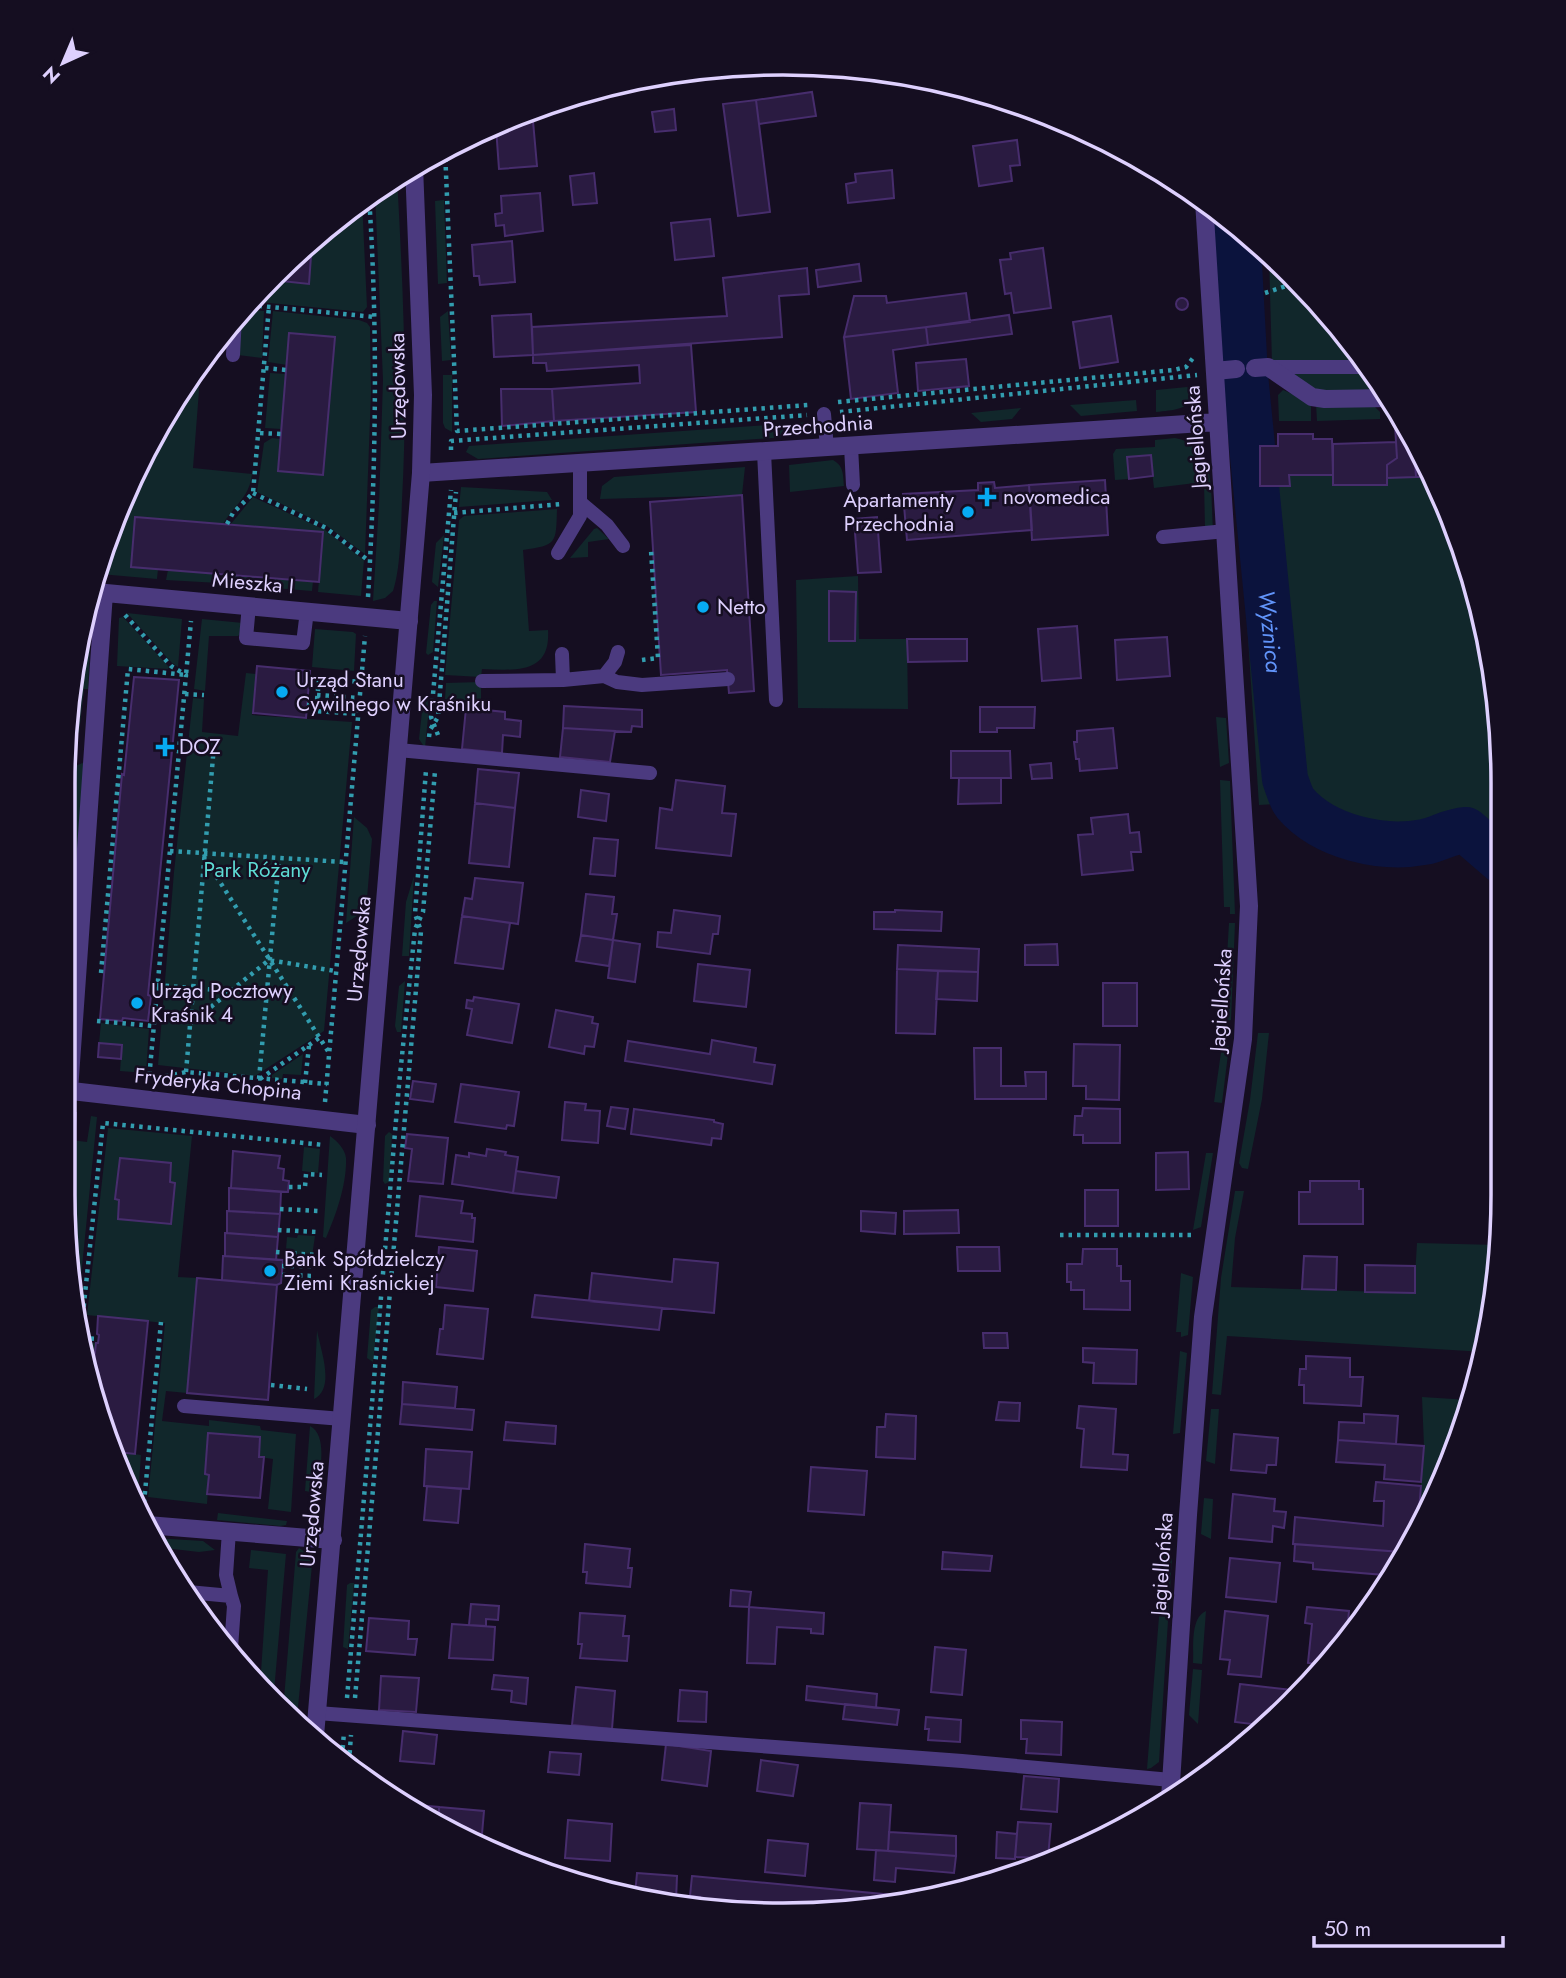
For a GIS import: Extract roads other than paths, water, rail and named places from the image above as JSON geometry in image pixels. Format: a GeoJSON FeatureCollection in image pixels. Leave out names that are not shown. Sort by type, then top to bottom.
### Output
{"type":"FeatureCollection","features":[{"type":"Feature","properties":{"kind":"street","name":"Urzędowska"},"geometry":{"type":"LineString","coordinates":[[316,1727],[421,473],[422,381],[414,179]]}},
{"type":"Feature","properties":{"kind":"street","name":"Jagiellońska"},"geometry":{"type":"LineString","coordinates":[[1171,1786],[1203,1317],[1247,998],[1249,906],[1206,216]]}},
{"type":"Feature","properties":{"kind":"street"},"geometry":{"type":"LineString","coordinates":[[1262,368],[1312,397],[1376,398]]}},
{"type":"Feature","properties":{"kind":"street"},"geometry":{"type":"LineString","coordinates":[[1214,371],[1236,369]]}},
{"type":"Feature","properties":{"kind":"street","name":"Przechodnia"},"geometry":{"type":"LineString","coordinates":[[421,473],[1217,422]]}},
{"type":"Feature","properties":{"kind":"street","name":"Mieszka I"},"geometry":{"type":"LineString","coordinates":[[101,592],[409,621]]}},
{"type":"Feature","properties":{"kind":"street"},"geometry":{"type":"LineString","coordinates":[[75,955],[98,603]]}},
{"type":"Feature","properties":{"kind":"street","name":"Fryderyka Chopina"},"geometry":{"type":"LineString","coordinates":[[75,1092],[367,1125]]}},
{"type":"Feature","properties":{"kind":"street"},"geometry":{"type":"LineString","coordinates":[[158,1526],[332,1540]]}},
{"type":"Feature","properties":{"kind":"lane"},"geometry":{"type":"LineString","coordinates":[[233,355],[234,337]]}},
{"type":"Feature","properties":{"kind":"lane"},"geometry":{"type":"LineString","coordinates":[[1262,368],[1355,367]]}},
{"type":"Feature","properties":{"kind":"lane"},"geometry":{"type":"LineString","coordinates":[[824,414],[827,448]]}},
{"type":"Feature","properties":{"kind":"lane"},"geometry":{"type":"LineString","coordinates":[[851,446],[853,485]]}},
{"type":"Feature","properties":{"kind":"lane"},"geometry":{"type":"LineString","coordinates":[[764,452],[776,701]]}},
{"type":"Feature","properties":{"kind":"lane"},"geometry":{"type":"LineString","coordinates":[[558,553],[578,523],[581,503],[580,464]]}},
{"type":"Feature","properties":{"kind":"lane"},"geometry":{"type":"LineString","coordinates":[[581,503],[607,524],[623,546]]}},
{"type":"Feature","properties":{"kind":"lane"},"geometry":{"type":"LineString","coordinates":[[1163,537],[1226,531]]}},
{"type":"Feature","properties":{"kind":"lane"},"geometry":{"type":"LineString","coordinates":[[248,606],[247,638],[303,643],[307,611]]}},
{"type":"Feature","properties":{"kind":"lane"},"geometry":{"type":"LineString","coordinates":[[604,676],[615,662],[618,652]]}},
{"type":"Feature","properties":{"kind":"lane"},"geometry":{"type":"LineString","coordinates":[[562,654],[563,680]]}},
{"type":"Feature","properties":{"kind":"lane"},"geometry":{"type":"LineString","coordinates":[[482,681],[563,680],[604,676],[617,682],[642,685],[727,679]]}},
{"type":"Feature","properties":{"kind":"lane"},"geometry":{"type":"LineString","coordinates":[[398,750],[650,773]]}},
{"type":"Feature","properties":{"kind":"lane"},"geometry":{"type":"LineString","coordinates":[[184,1406],[342,1419]]}},
{"type":"Feature","properties":{"kind":"lane"},"geometry":{"type":"LineString","coordinates":[[229,1531],[226,1575],[234,1606],[232,1638]]}},
{"type":"Feature","properties":{"kind":"lane"},"geometry":{"type":"LineString","coordinates":[[199,1593],[231,1596]]}},
{"type":"Feature","properties":{"kind":"lane"},"geometry":{"type":"LineString","coordinates":[[317,1713],[962,1761],[1171,1780]]}},
{"type":"Feature","properties":{"kind":"waterway","name":"Wyżnica"},"geometry":{"type":"LineString","coordinates":[[1238,241],[1245,375],[1285,779],[1290,794],[1295,803],[1321,825],[1355,838],[1408,844],[1466,830],[1491,852]]}},
{"type":"Feature","properties":{"kind":"place","name":"novomedica"},"geometry":{"type":"Point","coordinates":[987,497]}},
{"type":"Feature","properties":{"kind":"place","name":"Apartamenty Przechodnia"},"geometry":{"type":"Point","coordinates":[968,512]}},
{"type":"Feature","properties":{"kind":"place","name":"Netto"},"geometry":{"type":"Point","coordinates":[703,607]}},
{"type":"Feature","properties":{"kind":"place","name":"Urząd Stanu Cywilnego w Kraśniku"},"geometry":{"type":"Point","coordinates":[282,692]}},
{"type":"Feature","properties":{"kind":"place","name":"DOZ"},"geometry":{"type":"Point","coordinates":[165,747]}},
{"type":"Feature","properties":{"kind":"place","name":"Urząd Pocztowy Kraśnik 4"},"geometry":{"type":"Point","coordinates":[137,1003]}},
{"type":"Feature","properties":{"kind":"place","name":"Bank Spółdzielczy Ziemi Kraśnickiej"},"geometry":{"type":"Point","coordinates":[270,1271]}},
{"type":"Feature","properties":{"kind":"park label","name":"Park Różany"},"geometry":{"type":"Point","coordinates":[257,870]}}]}
